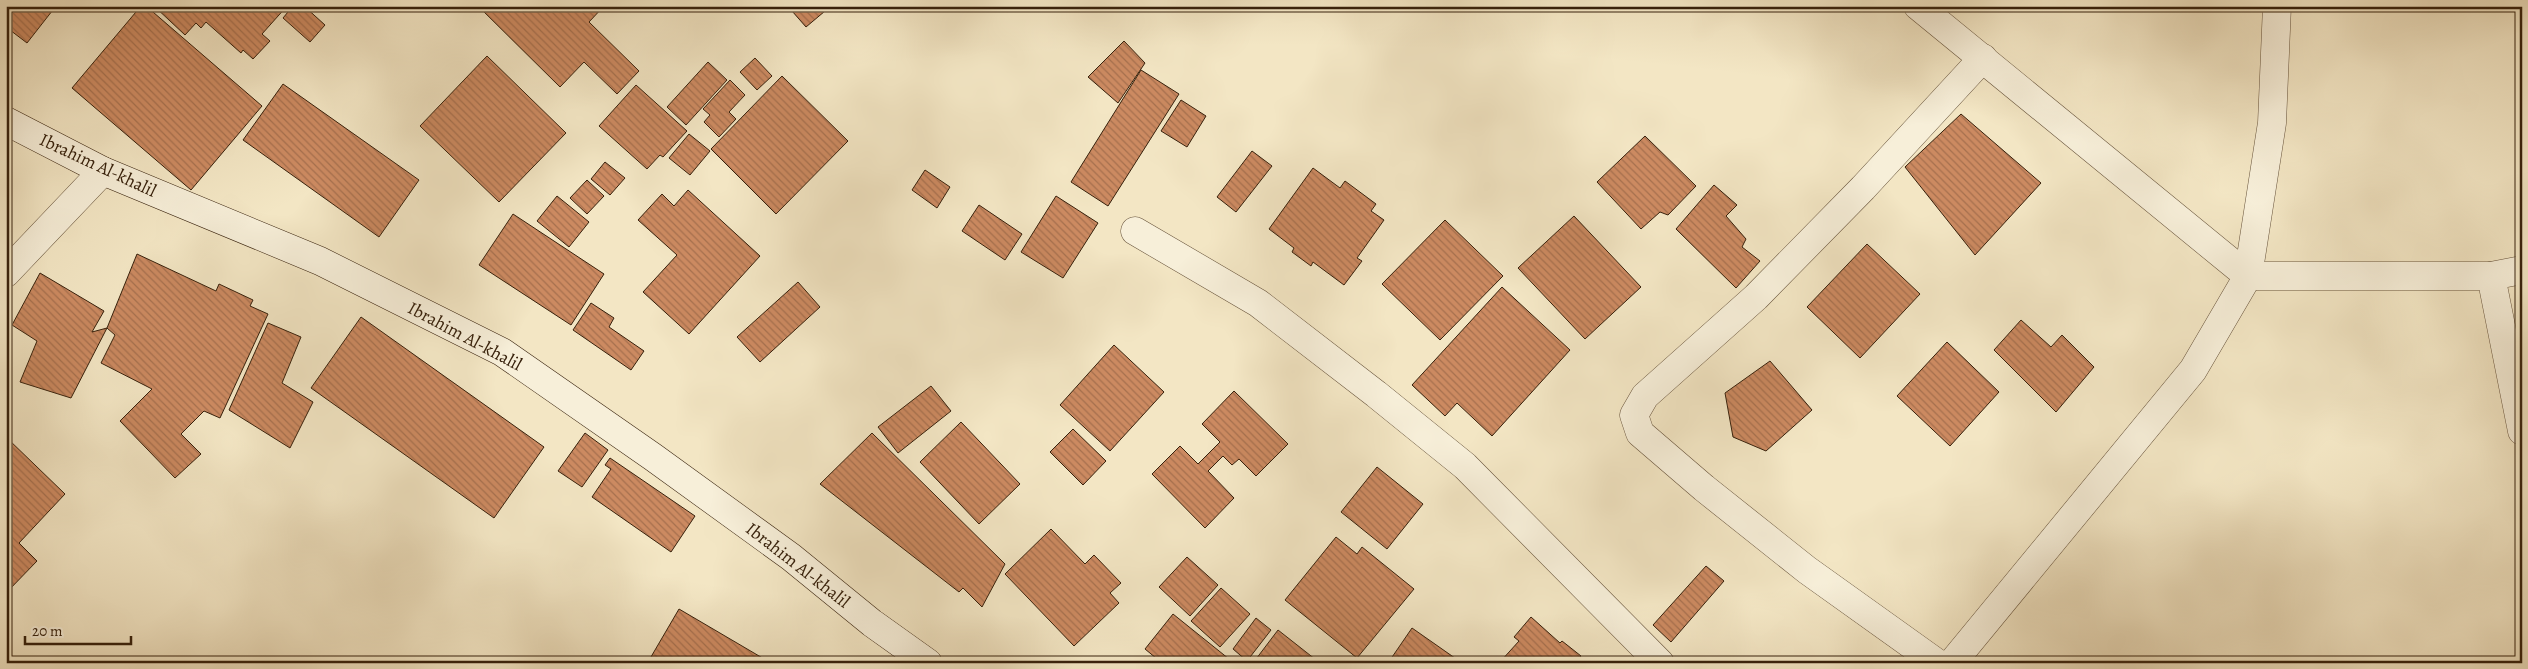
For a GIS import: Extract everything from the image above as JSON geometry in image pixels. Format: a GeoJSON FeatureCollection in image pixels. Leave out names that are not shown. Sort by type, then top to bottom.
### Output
{"type":"FeatureCollection","features":[{"type":"Feature","properties":{"kind":"street"},"geometry":{"type":"LineString","coordinates":[[1918,6],[2248,276],[2491,276],[2522,270]]}},
{"type":"Feature","properties":{"kind":"street"},"geometry":{"type":"LineString","coordinates":[[1952,663],[2193,370],[2248,276],[2272,123],[2277,6]]}},
{"type":"Feature","properties":{"kind":"street"},"geometry":{"type":"LineString","coordinates":[[1937,663],[1807,570],[1704,488],[1640,432],[1634,415],[1645,396],[1756,297],[1863,188],[1983,58]]}},
{"type":"Feature","properties":{"kind":"street","name":"Ibrahim Al-khalil"},"geometry":{"type":"LineString","coordinates":[[6,121],[103,171],[320,262],[502,352],[654,456],[784,551],[872,623],[928,663]]}},
{"type":"Feature","properties":{"kind":"street"},"geometry":{"type":"LineString","coordinates":[[6,273],[103,171]]}},
{"type":"Feature","properties":{"kind":"street"},"geometry":{"type":"LineString","coordinates":[[1135,231],[1258,303],[1376,394],[1465,466],[1660,663]]}},
{"type":"Feature","properties":{"kind":"street"},"geometry":{"type":"LineString","coordinates":[[2491,276],[2522,431]]}},
{"type":"Feature","properties":{"kind":"building"},"geometry":{"type":"Polygon","coordinates":[[[6,6],[56,6],[27,43],[6,27],[6,6]]]}},
{"type":"Feature","properties":{"kind":"building"},"geometry":{"type":"Polygon","coordinates":[[[141,6],[146,6],[262,106],[191,190],[72,88],[141,6]]]}},
{"type":"Feature","properties":{"kind":"building"},"geometry":{"type":"Polygon","coordinates":[[[154,6],[287,6],[262,34],[270,41],[253,59],[243,50],[241,53],[206,22],[201,28],[196,23],[185,35],[154,6]]]}},
{"type":"Feature","properties":{"kind":"building"},"geometry":{"type":"Polygon","coordinates":[[[293,6],[304,6],[325,25],[310,42],[283,18],[293,6]]]}},
{"type":"Feature","properties":{"kind":"building"},"geometry":{"type":"Polygon","coordinates":[[[478,6],[604,6],[589,22],[639,71],[617,94],[584,62],[560,87],[478,6]]]}},
{"type":"Feature","properties":{"kind":"building"},"geometry":{"type":"Polygon","coordinates":[[[797,6],[831,6],[806,27],[792,11],[797,6]]]}},
{"type":"Feature","properties":{"kind":"building"},"geometry":{"type":"Polygon","coordinates":[[[1124,41],[1145,63],[1118,103],[1088,77],[1124,41]]]}},
{"type":"Feature","properties":{"kind":"building"},"geometry":{"type":"Polygon","coordinates":[[[487,56],[566,133],[499,202],[420,126],[487,56]]]}},
{"type":"Feature","properties":{"kind":"building"},"geometry":{"type":"Polygon","coordinates":[[[755,58],[772,76],[757,90],[740,72],[755,58]]]}},
{"type":"Feature","properties":{"kind":"building"},"geometry":{"type":"Polygon","coordinates":[[[708,62],[727,80],[686,125],[667,107],[708,62]]]}},
{"type":"Feature","properties":{"kind":"building"},"geometry":{"type":"Polygon","coordinates":[[[1141,70],[1179,94],[1108,206],[1071,182],[1141,70]]]}},
{"type":"Feature","properties":{"kind":"building"},"geometry":{"type":"Polygon","coordinates":[[[782,76],[848,141],[776,214],[711,149],[782,76]]]}},
{"type":"Feature","properties":{"kind":"building"},"geometry":{"type":"Polygon","coordinates":[[[730,80],[745,95],[729,112],[736,119],[719,137],[704,122],[710,115],[703,109],[730,80]]]}},
{"type":"Feature","properties":{"kind":"building"},"geometry":{"type":"Polygon","coordinates":[[[283,84],[419,180],[379,237],[243,140],[283,84]]]}},
{"type":"Feature","properties":{"kind":"building"},"geometry":{"type":"Polygon","coordinates":[[[636,85],[687,131],[663,157],[660,155],[647,169],[599,126],[636,85]]]}},
{"type":"Feature","properties":{"kind":"building"},"geometry":{"type":"Polygon","coordinates":[[[1181,100],[1206,116],[1187,147],[1161,131],[1181,100]]]}},
{"type":"Feature","properties":{"kind":"building"},"geometry":{"type":"Polygon","coordinates":[[[1961,114],[2041,183],[1975,255],[1905,167],[1961,114]]]}},
{"type":"Feature","properties":{"kind":"building"},"geometry":{"type":"Polygon","coordinates":[[[689,134],[710,151],[690,175],[669,158],[689,134]]]}},
{"type":"Feature","properties":{"kind":"building"},"geometry":{"type":"Polygon","coordinates":[[[1645,136],[1696,186],[1668,215],[1660,212],[1641,229],[1597,182],[1645,136]]]}},
{"type":"Feature","properties":{"kind":"building"},"geometry":{"type":"Polygon","coordinates":[[[1252,151],[1272,166],[1236,212],[1217,197],[1252,151]]]}},
{"type":"Feature","properties":{"kind":"building"},"geometry":{"type":"Polygon","coordinates":[[[605,162],[625,178],[610,195],[591,179],[605,162]]]}},
{"type":"Feature","properties":{"kind":"building"},"geometry":{"type":"Polygon","coordinates":[[[1313,168],[1340,188],[1345,181],[1376,204],[1371,211],[1384,220],[1357,258],[1362,261],[1344,285],[1313,262],[1311,266],[1292,252],[1294,248],[1269,229],[1313,168]]]}},
{"type":"Feature","properties":{"kind":"building"},"geometry":{"type":"Polygon","coordinates":[[[925,170],[950,187],[937,208],[912,190],[925,170]]]}},
{"type":"Feature","properties":{"kind":"building"},"geometry":{"type":"Polygon","coordinates":[[[587,180],[604,196],[587,214],[570,198],[587,180]]]}},
{"type":"Feature","properties":{"kind":"building"},"geometry":{"type":"Polygon","coordinates":[[[1714,185],[1737,205],[1726,216],[1746,239],[1742,247],[1760,261],[1736,288],[1676,229],[1714,185]]]}},
{"type":"Feature","properties":{"kind":"building"},"geometry":{"type":"Polygon","coordinates":[[[688,190],[760,256],[689,334],[643,292],[677,255],[638,220],[662,194],[674,206],[688,190]]]}},
{"type":"Feature","properties":{"kind":"building"},"geometry":{"type":"Polygon","coordinates":[[[557,196],[589,222],[569,247],[537,221],[557,196]]]}},
{"type":"Feature","properties":{"kind":"building"},"geometry":{"type":"Polygon","coordinates":[[[1056,196],[1098,223],[1063,278],[1021,252],[1056,196]]]}},
{"type":"Feature","properties":{"kind":"building"},"geometry":{"type":"Polygon","coordinates":[[[979,205],[1022,234],[1005,260],[962,231],[979,205]]]}},
{"type":"Feature","properties":{"kind":"building"},"geometry":{"type":"Polygon","coordinates":[[[513,214],[604,274],[571,325],[479,265],[513,214]]]}},
{"type":"Feature","properties":{"kind":"building"},"geometry":{"type":"Polygon","coordinates":[[[1574,216],[1641,287],[1585,339],[1518,268],[1574,216]]]}},
{"type":"Feature","properties":{"kind":"building"},"geometry":{"type":"Polygon","coordinates":[[[1445,220],[1503,276],[1440,340],[1382,284],[1445,220]]]}},
{"type":"Feature","properties":{"kind":"building"},"geometry":{"type":"Polygon","coordinates":[[[1867,244],[1920,294],[1860,358],[1807,307],[1867,244]]]}},
{"type":"Feature","properties":{"kind":"building"},"geometry":{"type":"Polygon","coordinates":[[[137,254],[216,291],[219,284],[253,300],[250,306],[268,314],[220,418],[204,411],[181,434],[201,454],[175,478],[120,421],[152,389],[101,363],[115,335],[107,328],[137,254]]]}},
{"type":"Feature","properties":{"kind":"building"},"geometry":{"type":"Polygon","coordinates":[[[40,273],[104,311],[92,332],[107,328],[71,398],[20,382],[37,341],[12,325],[40,273]]]}},
{"type":"Feature","properties":{"kind":"building"},"geometry":{"type":"Polygon","coordinates":[[[798,282],[820,307],[760,362],[737,337],[798,282]]]}},
{"type":"Feature","properties":{"kind":"building"},"geometry":{"type":"Polygon","coordinates":[[[1502,287],[1570,350],[1492,436],[1457,403],[1445,416],[1412,385],[1502,287]]]}},
{"type":"Feature","properties":{"kind":"building"},"geometry":{"type":"Polygon","coordinates":[[[591,303],[614,318],[609,327],[644,351],[631,370],[573,330],[591,303]]]}},
{"type":"Feature","properties":{"kind":"building"},"geometry":{"type":"Polygon","coordinates":[[[361,317],[544,447],[494,518],[311,388],[361,317]]]}},
{"type":"Feature","properties":{"kind":"building"},"geometry":{"type":"Polygon","coordinates":[[[2021,320],[2051,347],[2062,335],[2094,367],[2056,412],[1994,350],[2021,320]]]}},
{"type":"Feature","properties":{"kind":"building"},"geometry":{"type":"Polygon","coordinates":[[[268,323],[301,337],[282,383],[313,402],[290,448],[229,410],[268,323]]]}},
{"type":"Feature","properties":{"kind":"building"},"geometry":{"type":"Polygon","coordinates":[[[1947,342],[1999,392],[1950,446],[1897,396],[1947,342]]]}},
{"type":"Feature","properties":{"kind":"building"},"geometry":{"type":"Polygon","coordinates":[[[1114,345],[1164,392],[1110,451],[1060,405],[1114,345]]]}},
{"type":"Feature","properties":{"kind":"building"},"geometry":{"type":"Polygon","coordinates":[[[1770,361],[1812,410],[1766,451],[1733,437],[1725,393],[1770,361]]]}},
{"type":"Feature","properties":{"kind":"building"},"geometry":{"type":"Polygon","coordinates":[[[931,386],[951,411],[898,453],[878,427],[931,386]]]}},
{"type":"Feature","properties":{"kind":"building"},"geometry":{"type":"Polygon","coordinates":[[[1234,391],[1288,444],[1256,476],[1239,459],[1232,465],[1223,456],[1208,471],[1234,498],[1205,528],[1152,474],[1180,446],[1198,464],[1220,442],[1202,424],[1234,391]]]}},
{"type":"Feature","properties":{"kind":"building"},"geometry":{"type":"Polygon","coordinates":[[[961,422],[1020,484],[979,524],[920,462],[961,422]]]}},
{"type":"Feature","properties":{"kind":"building"},"geometry":{"type":"Polygon","coordinates":[[[1073,429],[1106,461],[1083,485],[1050,452],[1073,429]]]}},
{"type":"Feature","properties":{"kind":"building"},"geometry":{"type":"Polygon","coordinates":[[[585,433],[608,450],[582,487],[558,471],[585,433]]]}},
{"type":"Feature","properties":{"kind":"building"},"geometry":{"type":"Polygon","coordinates":[[[872,433],[1005,564],[982,607],[963,588],[959,592],[820,484],[872,433]]]}},
{"type":"Feature","properties":{"kind":"building"},"geometry":{"type":"Polygon","coordinates":[[[6,437],[65,494],[19,543],[37,561],[6,593],[6,437]]]}},
{"type":"Feature","properties":{"kind":"building"},"geometry":{"type":"Polygon","coordinates":[[[610,458],[695,516],[671,552],[592,497],[611,469],[605,465],[610,458]]]}},
{"type":"Feature","properties":{"kind":"building"},"geometry":{"type":"Polygon","coordinates":[[[1377,467],[1423,504],[1387,549],[1341,512],[1377,467]]]}},
{"type":"Feature","properties":{"kind":"building"},"geometry":{"type":"Polygon","coordinates":[[[1051,529],[1085,564],[1094,555],[1121,583],[1110,593],[1119,603],[1074,646],[1005,574],[1051,529]]]}},
{"type":"Feature","properties":{"kind":"building"},"geometry":{"type":"Polygon","coordinates":[[[1336,537],[1357,554],[1362,547],[1414,589],[1357,658],[1285,600],[1336,537]]]}},
{"type":"Feature","properties":{"kind":"building"},"geometry":{"type":"Polygon","coordinates":[[[1187,557],[1218,585],[1190,616],[1159,587],[1187,557]]]}},
{"type":"Feature","properties":{"kind":"building"},"geometry":{"type":"Polygon","coordinates":[[[1706,566],[1724,581],[1671,642],[1653,625],[1706,566]]]}},
{"type":"Feature","properties":{"kind":"building"},"geometry":{"type":"Polygon","coordinates":[[[1221,588],[1250,614],[1220,647],[1191,621],[1221,588]]]}},
{"type":"Feature","properties":{"kind":"building"},"geometry":{"type":"Polygon","coordinates":[[[679,609],[771,663],[648,662],[679,609]]]}},
{"type":"Feature","properties":{"kind":"building"},"geometry":{"type":"Polygon","coordinates":[[[1173,614],[1234,663],[1162,663],[1145,649],[1173,614]]]}},
{"type":"Feature","properties":{"kind":"building"},"geometry":{"type":"Polygon","coordinates":[[[1531,617],[1560,643],[1562,641],[1581,656],[1575,663],[1494,663],[1497,660],[1500,662],[1519,641],[1514,637],[1531,617]]]}},
{"type":"Feature","properties":{"kind":"building"},"geometry":{"type":"Polygon","coordinates":[[[1256,618],[1271,630],[1247,661],[1233,649],[1256,618]]]}},
{"type":"Feature","properties":{"kind":"building"},"geometry":{"type":"Polygon","coordinates":[[[1412,628],[1462,663],[1388,663],[1412,628]]]}},
{"type":"Feature","properties":{"kind":"building"},"geometry":{"type":"Polygon","coordinates":[[[1278,630],[1320,663],[1253,663],[1278,630]]]}}]}
